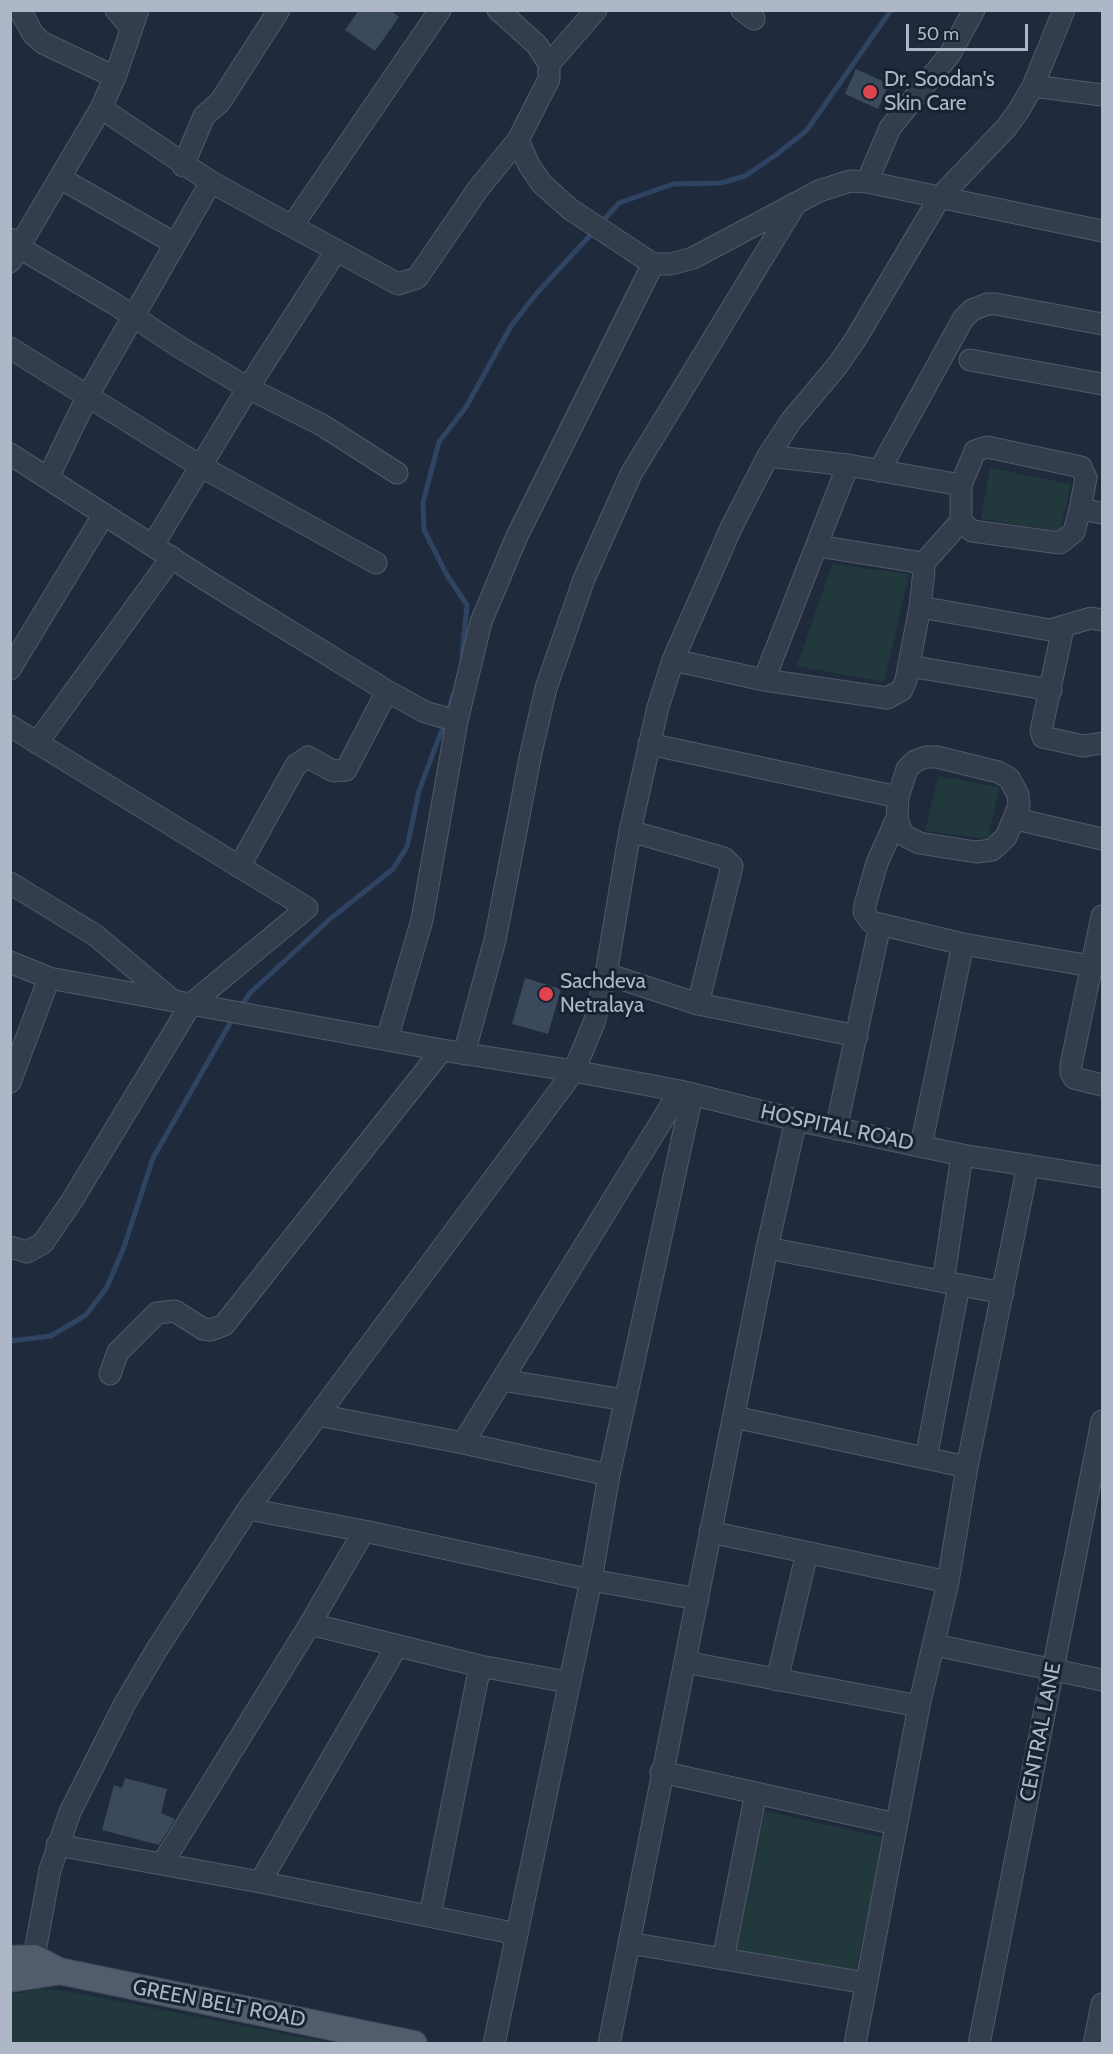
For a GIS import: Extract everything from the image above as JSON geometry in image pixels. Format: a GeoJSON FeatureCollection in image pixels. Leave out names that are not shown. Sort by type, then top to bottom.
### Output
{"type":"FeatureCollection","features":[{"type":"Feature","properties":{"kind":"main road","name":"GREEN BELT ROAD"},"geometry":{"type":"LineString","coordinates":[[21,1968],[59,1971],[380,2040],[414,2043]]}},
{"type":"Feature","properties":{"kind":"street"},"geometry":{"type":"LineString","coordinates":[[20,10],[33,34],[43,44],[115,77]]}},
{"type":"Feature","properties":{"kind":"street"},"geometry":{"type":"LineString","coordinates":[[116,10],[134,19],[115,77],[101,108],[60,178],[14,249],[134,316],[248,388],[322,425],[397,473]]}},
{"type":"Feature","properties":{"kind":"street"},"geometry":{"type":"LineString","coordinates":[[183,166],[204,116],[220,102],[279,10]]}},
{"type":"Feature","properties":{"kind":"street"},"geometry":{"type":"LineString","coordinates":[[292,226],[440,10]]}},
{"type":"Feature","properties":{"kind":"street"},"geometry":{"type":"LineString","coordinates":[[101,108],[183,166],[398,284],[417,278],[478,189],[518,140],[549,79],[549,64],[537,45],[498,10]]}},
{"type":"Feature","properties":{"kind":"street"},"geometry":{"type":"LineString","coordinates":[[549,64],[596,10]]}},
{"type":"Feature","properties":{"kind":"street"},"geometry":{"type":"LineString","coordinates":[[867,182],[890,128],[950,54],[974,10]]}},
{"type":"Feature","properties":{"kind":"street"},"geometry":{"type":"LineString","coordinates":[[21,1968],[44,1898],[57,1845],[70,1812],[125,1703],[248,1509],[574,1071],[594,1023],[606,974],[630,831],[649,744],[673,660],[731,528],[768,456],[791,421],[837,366],[855,340],[940,197],[1006,128],[1033,86],[1064,10]]}},
{"type":"Feature","properties":{"kind":"street"},"geometry":{"type":"LineString","coordinates":[[1033,86],[1102,95]]}},
{"type":"Feature","properties":{"kind":"street"},"geometry":{"type":"LineString","coordinates":[[518,140],[529,165],[542,184],[570,209],[652,264],[671,264],[693,258],[796,203],[850,181],[867,182],[1102,231]]}},
{"type":"Feature","properties":{"kind":"street"},"geometry":{"type":"LineString","coordinates":[[60,178],[174,243]]}},
{"type":"Feature","properties":{"kind":"street"},"geometry":{"type":"LineString","coordinates":[[48,478],[88,395],[211,182]]}},
{"type":"Feature","properties":{"kind":"street"},"geometry":{"type":"LineString","coordinates":[[464,1054],[495,940],[531,753],[546,688],[588,569],[631,474],[796,203]]}},
{"type":"Feature","properties":{"kind":"street"},"geometry":{"type":"LineString","coordinates":[[153,545],[248,388],[336,251]]}},
{"type":"Feature","properties":{"kind":"street"},"geometry":{"type":"LineString","coordinates":[[387,1039],[422,920],[454,720],[472,649],[502,567],[652,264]]}},
{"type":"Feature","properties":{"kind":"street"},"geometry":{"type":"LineString","coordinates":[[879,471],[963,319],[972,310],[987,304],[996,304],[1102,324]]}},
{"type":"Feature","properties":{"kind":"street"},"geometry":{"type":"LineString","coordinates":[[10,348],[202,467],[376,563]]}},
{"type":"Feature","properties":{"kind":"street"},"geometry":{"type":"LineString","coordinates":[[970,360],[1102,384]]}},
{"type":"Feature","properties":{"kind":"street"},"geometry":{"type":"LineString","coordinates":[[922,566],[961,521],[961,485],[975,451],[987,447],[1081,467],[1086,478],[1074,532],[1060,543],[972,531],[961,521]]}},
{"type":"Feature","properties":{"kind":"street"},"geometry":{"type":"LineString","coordinates":[[10,454],[387,691],[425,712],[454,720]]}},
{"type":"Feature","properties":{"kind":"street"},"geometry":{"type":"LineString","coordinates":[[768,456],[848,465],[961,485]]}},
{"type":"Feature","properties":{"kind":"street"},"geometry":{"type":"LineString","coordinates":[[764,680],[848,465]]}},
{"type":"Feature","properties":{"kind":"street"},"geometry":{"type":"LineString","coordinates":[[1080,509],[1102,513]]}},
{"type":"Feature","properties":{"kind":"street"},"geometry":{"type":"LineString","coordinates":[[10,669],[104,514]]}},
{"type":"Feature","properties":{"kind":"street"},"geometry":{"type":"LineString","coordinates":[[673,660],[764,680],[887,698],[902,690],[920,608],[924,581],[922,566],[917,562],[818,546]]}},
{"type":"Feature","properties":{"kind":"street"},"geometry":{"type":"LineString","coordinates":[[38,743],[172,557]]}},
{"type":"Feature","properties":{"kind":"street"},"geometry":{"type":"LineString","coordinates":[[920,608],[1036,628],[1063,628],[1091,618],[1102,620]]}},
{"type":"Feature","properties":{"kind":"street"},"geometry":{"type":"LineString","coordinates":[[1063,628],[1041,731],[1043,737],[1083,746],[1102,740]]}},
{"type":"Feature","properties":{"kind":"street"},"geometry":{"type":"LineString","coordinates":[[909,666],[1051,690]]}},
{"type":"Feature","properties":{"kind":"street"},"geometry":{"type":"LineString","coordinates":[[239,867],[296,765],[308,757],[333,771],[346,770],[387,691]]}},
{"type":"Feature","properties":{"kind":"street"},"geometry":{"type":"LineString","coordinates":[[10,726],[307,908],[190,1004],[73,1199],[43,1243],[27,1252],[10,1247]]}},
{"type":"Feature","properties":{"kind":"street"},"geometry":{"type":"LineString","coordinates":[[649,744],[898,797]]}},
{"type":"Feature","properties":{"kind":"street"},"geometry":{"type":"LineString","coordinates":[[937,757],[998,772],[1008,778],[1018,795],[1016,819],[1001,843],[992,850],[976,852],[910,839],[902,834],[897,818],[898,797],[907,769],[915,761],[937,757]]}},
{"type":"Feature","properties":{"kind":"street"},"geometry":{"type":"LineString","coordinates":[[897,818],[877,863],[865,904],[867,919],[880,925],[963,944],[1091,966]]}},
{"type":"Feature","properties":{"kind":"street"},"geometry":{"type":"LineString","coordinates":[[1016,819],[1102,839]]}},
{"type":"Feature","properties":{"kind":"street"},"geometry":{"type":"LineString","coordinates":[[630,831],[724,858],[732,866],[698,1004]]}},
{"type":"Feature","properties":{"kind":"street"},"geometry":{"type":"LineString","coordinates":[[10,883],[95,935],[190,1004]]}},
{"type":"Feature","properties":{"kind":"street"},"geometry":{"type":"LineString","coordinates":[[1102,916],[1071,1073],[1074,1078],[1102,1085]]}},
{"type":"Feature","properties":{"kind":"street"},"geometry":{"type":"LineString","coordinates":[[836,1129],[880,925]]}},
{"type":"Feature","properties":{"kind":"street"},"geometry":{"type":"LineString","coordinates":[[921,1146],[963,944]]}},
{"type":"Feature","properties":{"kind":"street"},"geometry":{"type":"LineString","coordinates":[[10,963],[46,977]]}},
{"type":"Feature","properties":{"kind":"street"},"geometry":{"type":"LineString","coordinates":[[606,974],[698,1004],[857,1036]]}},
{"type":"Feature","properties":{"kind":"street"},"geometry":{"type":"LineString","coordinates":[[10,978],[46,977]]}},
{"type":"Feature","properties":{"kind":"street"},"geometry":{"type":"LineString","coordinates":[[10,1082],[46,977]]}},
{"type":"Feature","properties":{"kind":"street","name":"HOSPITAL ROAD"},"geometry":{"type":"LineString","coordinates":[[46,977],[464,1054],[574,1071],[686,1093],[836,1129],[962,1155],[1102,1178]]}},
{"type":"Feature","properties":{"kind":"street"},"geometry":{"type":"LineString","coordinates":[[111,1374],[118,1352],[156,1313],[175,1311],[204,1329],[211,1330],[224,1325],[442,1050]]}},
{"type":"Feature","properties":{"kind":"street"},"geometry":{"type":"LineString","coordinates":[[463,1443],[686,1093]]}},
{"type":"Feature","properties":{"kind":"street"},"geometry":{"type":"LineString","coordinates":[[494,2043],[567,1682],[591,1580],[609,1475],[686,1093]]}},
{"type":"Feature","properties":{"kind":"street"},"geometry":{"type":"LineString","coordinates":[[609,2043],[767,1248],[796,1120]]}},
{"type":"Feature","properties":{"kind":"street"},"geometry":{"type":"LineString","coordinates":[[926,1458],[951,1283],[962,1155]]}},
{"type":"Feature","properties":{"kind":"street"},"geometry":{"type":"LineString","coordinates":[[855,2043],[919,1707],[948,1582],[967,1467],[1028,1165]]}},
{"type":"Feature","properties":{"kind":"street"},"geometry":{"type":"LineString","coordinates":[[767,1248],[1003,1293]]}},
{"type":"Feature","properties":{"kind":"street"},"geometry":{"type":"LineString","coordinates":[[502,1380],[625,1400]]}},
{"type":"Feature","properties":{"kind":"street"},"geometry":{"type":"LineString","coordinates":[[318,1415],[463,1443],[609,1475]]}},
{"type":"Feature","properties":{"kind":"street"},"geometry":{"type":"LineString","coordinates":[[734,1417],[967,1467]]}},
{"type":"Feature","properties":{"kind":"street","name":"CENTRAL LANE"},"geometry":{"type":"LineString","coordinates":[[979,2043],[1102,1421]]}},
{"type":"Feature","properties":{"kind":"street"},"geometry":{"type":"LineString","coordinates":[[248,1509],[364,1531],[591,1580],[698,1599]]}},
{"type":"Feature","properties":{"kind":"street"},"geometry":{"type":"LineString","coordinates":[[162,1864],[310,1624],[364,1531]]}},
{"type":"Feature","properties":{"kind":"street"},"geometry":{"type":"LineString","coordinates":[[710,1532],[948,1582]]}},
{"type":"Feature","properties":{"kind":"street"},"geometry":{"type":"LineString","coordinates":[[777,1680],[807,1553]]}},
{"type":"Feature","properties":{"kind":"street"},"geometry":{"type":"LineString","coordinates":[[310,1624],[480,1666],[567,1682]]}},
{"type":"Feature","properties":{"kind":"street"},"geometry":{"type":"LineString","coordinates":[[935,1645],[1102,1680]]}},
{"type":"Feature","properties":{"kind":"street"},"geometry":{"type":"LineString","coordinates":[[260,1882],[398,1646]]}},
{"type":"Feature","properties":{"kind":"street"},"geometry":{"type":"LineString","coordinates":[[685,1662],[919,1707]]}},
{"type":"Feature","properties":{"kind":"street"},"geometry":{"type":"LineString","coordinates":[[430,1915],[480,1666]]}},
{"type":"Feature","properties":{"kind":"street"},"geometry":{"type":"LineString","coordinates":[[662,1772],[896,1824]]}},
{"type":"Feature","properties":{"kind":"street"},"geometry":{"type":"LineString","coordinates":[[723,1959],[756,1793]]}},
{"type":"Feature","properties":{"kind":"street"},"geometry":{"type":"LineString","coordinates":[[57,1845],[260,1882],[517,1934]]}},
{"type":"Feature","properties":{"kind":"street"},"geometry":{"type":"LineString","coordinates":[[629,1943],[867,1983]]}},
{"type":"Feature","properties":{"kind":"street"},"geometry":{"type":"LineString","coordinates":[[1098,2038],[1102,2004]]}},
{"type":"Feature","properties":{"kind":"green space"},"geometry":{"type":"Polygon","coordinates":[[[990,468],[1071,484],[1060,531],[981,519],[990,468]]]}},
{"type":"Feature","properties":{"kind":"green space"},"geometry":{"type":"Polygon","coordinates":[[[832,564],[909,574],[884,682],[797,666],[832,564]]]}},
{"type":"Feature","properties":{"kind":"green space"},"geometry":{"type":"Polygon","coordinates":[[[938,776],[999,787],[988,839],[925,831],[938,776]]]}},
{"type":"Feature","properties":{"kind":"green space"},"geometry":{"type":"Polygon","coordinates":[[[765,1811],[885,1838],[854,1978],[734,1952],[765,1811]]]}},
{"type":"Feature","properties":{"kind":"green space"},"geometry":{"type":"Polygon","coordinates":[[[38,1989],[67,1991],[330,2043],[11,2043],[11,1995],[38,1989]]]}},
{"type":"Feature","properties":{"kind":"building"},"geometry":{"type":"Polygon","coordinates":[[[359,10],[390,10],[399,17],[375,51],[345,30],[359,10]]]}},
{"type":"Feature","properties":{"kind":"building"},"geometry":{"type":"Polygon","coordinates":[[[856,69],[889,84],[878,109],[845,94],[856,69]]]}},
{"type":"Feature","properties":{"kind":"building"},"geometry":{"type":"Polygon","coordinates":[[[525,978],[561,989],[548,1034],[512,1024],[525,978]]]}},
{"type":"Feature","properties":{"kind":"building"},"geometry":{"type":"Polygon","coordinates":[[[125,1778],[167,1789],[161,1813],[175,1819],[159,1845],[102,1830],[114,1785],[122,1788],[125,1778]]]}},
{"type":"Feature","properties":{"kind":"waterway"},"geometry":{"type":"LineString","coordinates":[[600,224],[619,203],[673,184],[721,183],[745,176],[776,155],[807,130],[891,10]]}},
{"type":"Feature","properties":{"kind":"waterway"},"geometry":{"type":"LineString","coordinates":[[462,657],[467,605],[447,575],[424,530],[423,502],[439,442],[466,407],[511,326],[537,293],[594,231]]}},
{"type":"Feature","properties":{"kind":"waterway"},"geometry":{"type":"LineString","coordinates":[[447,715],[453,695]]}},
{"type":"Feature","properties":{"kind":"waterway"},"geometry":{"type":"LineString","coordinates":[[240,1008],[250,993],[330,919],[393,869],[407,847],[419,791],[444,724]]}},
{"type":"Feature","properties":{"kind":"waterway"},"geometry":{"type":"LineString","coordinates":[[10,1341],[51,1336],[86,1315],[107,1287],[124,1247],[153,1158],[233,1018]]}},
{"type":"Feature","properties":{"kind":"place","name":"Dr. Soodan's Skin Care"},"geometry":{"type":"Point","coordinates":[870,92]}},
{"type":"Feature","properties":{"kind":"place","name":"Sachdeva Netralaya"},"geometry":{"type":"Point","coordinates":[546,994]}}]}
